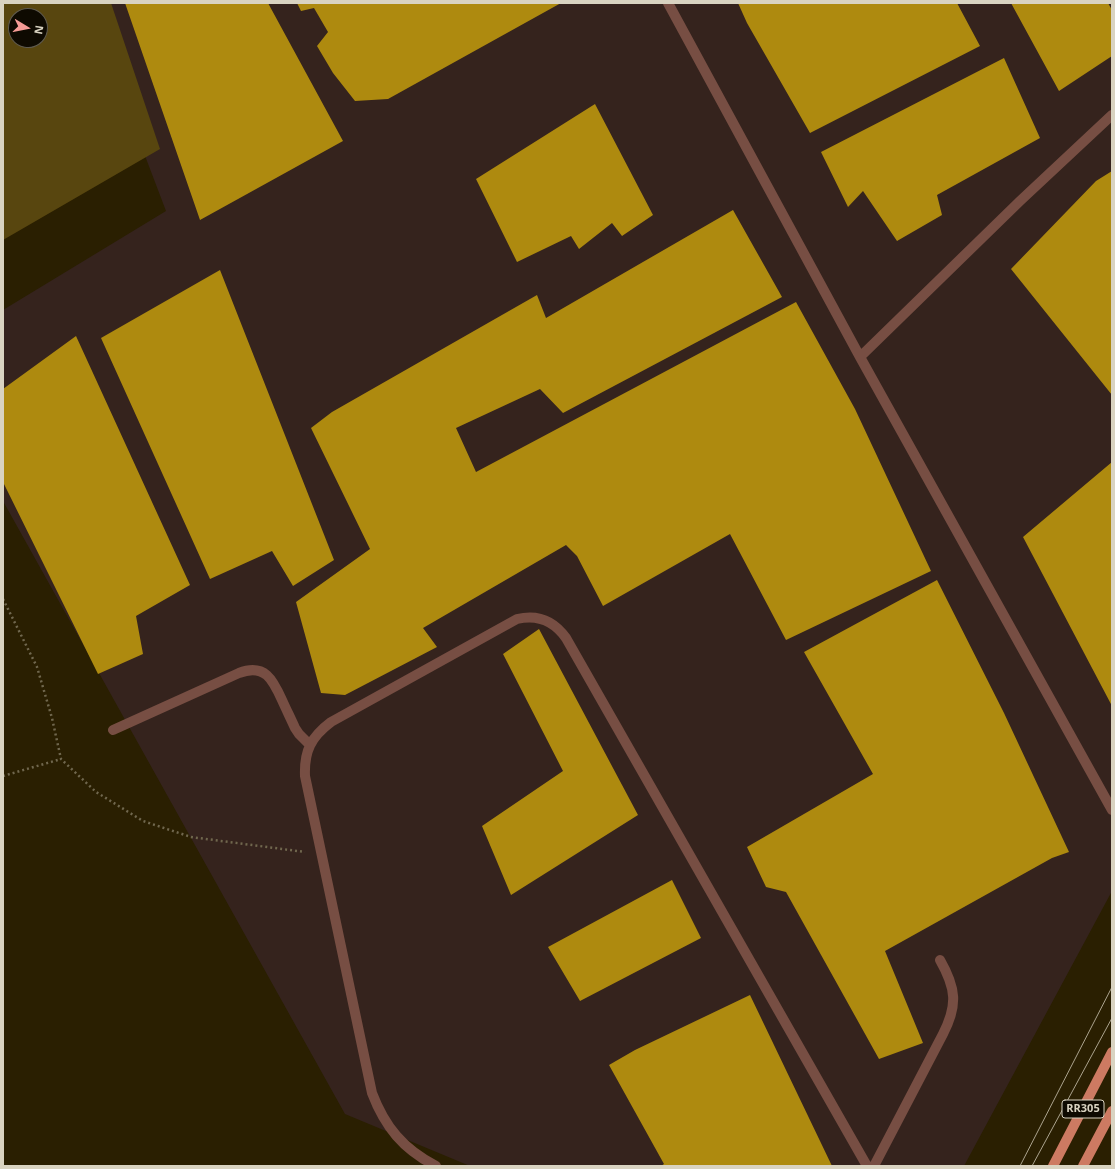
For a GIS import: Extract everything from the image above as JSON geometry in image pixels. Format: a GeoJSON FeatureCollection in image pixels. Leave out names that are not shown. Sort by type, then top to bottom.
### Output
{"type":"FeatureCollection","features":[{"type":"Feature","properties":{"kind":"main road","name":"RR305"},"geometry":{"type":"LineString","coordinates":[[1053,1166],[1112,1052]]}},
{"type":"Feature","properties":{"kind":"main road","name":"RR305"},"geometry":{"type":"LineString","coordinates":[[1082,1166],[1112,1111]]}},
{"type":"Feature","properties":{"kind":"street"},"geometry":{"type":"LineString","coordinates":[[668,3],[860,357],[1112,810]]}},
{"type":"Feature","properties":{"kind":"street"},"geometry":{"type":"LineString","coordinates":[[860,357],[1020,200],[1112,115]]}},
{"type":"Feature","properties":{"kind":"street"},"geometry":{"type":"LineString","coordinates":[[436,1166],[416,1154],[393,1133],[377,1107],[372,1093],[305,776],[305,760],[315,736],[331,722],[517,619],[529,617],[541,618],[549,621],[556,626],[566,638],[868,1166]]}},
{"type":"Feature","properties":{"kind":"street"},"geometry":{"type":"LineString","coordinates":[[113,730],[239,673],[251,670],[264,673],[273,681],[295,728],[310,745]]}},
{"type":"Feature","properties":{"kind":"street"},"geometry":{"type":"LineString","coordinates":[[874,1166],[944,1034],[951,1015],[953,1005],[952,984],[940,960]]}},
{"type":"Feature","properties":{"kind":"path"},"geometry":{"type":"LineString","coordinates":[[3,599],[36,667],[52,718],[61,760],[96,792],[143,821],[191,837],[322,855]]}},
{"type":"Feature","properties":{"kind":"path"},"geometry":{"type":"LineString","coordinates":[[3,776],[61,760]]}},
{"type":"Feature","properties":{"kind":"shaded area"},"geometry":{"type":"Polygon","coordinates":[[[3,3],[111,3],[160,149],[3,240],[3,3]]]}},
{"type":"Feature","properties":{"kind":"shaded area"},"geometry":{"type":"Polygon","coordinates":[[[87,3],[1112,3],[1112,891],[964,1166],[470,1166],[345,1114],[3,501],[3,310],[166,211],[87,3]]]}},
{"type":"Feature","properties":{"kind":"building"},"geometry":{"type":"Polygon","coordinates":[[[125,3],[268,3],[343,141],[200,220],[125,3]]]}},
{"type":"Feature","properties":{"kind":"building"},"geometry":{"type":"Polygon","coordinates":[[[297,3],[561,3],[388,99],[355,101],[333,73],[317,46],[328,32],[314,8],[301,11],[297,3]]]}},
{"type":"Feature","properties":{"kind":"building"},"geometry":{"type":"Polygon","coordinates":[[[738,3],[957,3],[980,46],[810,133],[747,23],[738,3]]]}},
{"type":"Feature","properties":{"kind":"building"},"geometry":{"type":"Polygon","coordinates":[[[1011,3],[1108,3],[1112,10],[1112,56],[1059,91],[1011,3]]]}},
{"type":"Feature","properties":{"kind":"building"},"geometry":{"type":"Polygon","coordinates":[[[1004,58],[1040,138],[937,195],[942,215],[897,241],[863,191],[848,207],[821,152],[1004,58]]]}},
{"type":"Feature","properties":{"kind":"building"},"geometry":{"type":"Polygon","coordinates":[[[595,104],[653,215],[622,236],[612,223],[579,249],[571,236],[517,262],[476,179],[595,104]]]}},
{"type":"Feature","properties":{"kind":"building"},"geometry":{"type":"Polygon","coordinates":[[[1112,171],[1112,395],[1011,269],[1096,181],[1112,171]]]}},
{"type":"Feature","properties":{"kind":"building"},"geometry":{"type":"Polygon","coordinates":[[[733,210],[782,297],[563,413],[540,389],[456,428],[476,472],[796,302],[855,409],[931,571],[786,640],[730,534],[603,606],[577,556],[566,545],[423,628],[437,647],[345,695],[321,693],[296,602],[370,549],[311,428],[332,412],[537,295],[546,318],[733,210]]]}},
{"type":"Feature","properties":{"kind":"building"},"geometry":{"type":"Polygon","coordinates":[[[220,270],[334,560],[293,586],[272,551],[210,579],[101,338],[220,270]]]}},
{"type":"Feature","properties":{"kind":"building"},"geometry":{"type":"Polygon","coordinates":[[[76,336],[190,585],[136,616],[143,654],[98,674],[3,482],[3,389],[76,336]]]}},
{"type":"Feature","properties":{"kind":"building"},"geometry":{"type":"Polygon","coordinates":[[[1112,462],[1112,706],[1023,537],[1112,462]]]}},
{"type":"Feature","properties":{"kind":"building"},"geometry":{"type":"Polygon","coordinates":[[[937,580],[1004,713],[1069,852],[1052,858],[885,951],[923,1043],[879,1059],[786,892],[766,887],[747,847],[873,774],[804,652],[937,580]]]}},
{"type":"Feature","properties":{"kind":"building"},"geometry":{"type":"Polygon","coordinates":[[[539,629],[638,815],[511,895],[482,826],[563,771],[503,654],[539,629]]]}},
{"type":"Feature","properties":{"kind":"building"},"geometry":{"type":"Polygon","coordinates":[[[672,880],[701,938],[580,1001],[548,947],[672,880]]]}},
{"type":"Feature","properties":{"kind":"building"},"geometry":{"type":"Polygon","coordinates":[[[750,995],[832,1166],[661,1166],[664,1164],[609,1065],[635,1050],[750,995]]]}},
{"type":"Feature","properties":{"kind":"tram line"},"geometry":{"type":"LineString","coordinates":[[1020,1166],[1112,987]]}},
{"type":"Feature","properties":{"kind":"tram line"},"geometry":{"type":"LineString","coordinates":[[1032,1166],[1112,1018]]}}]}
